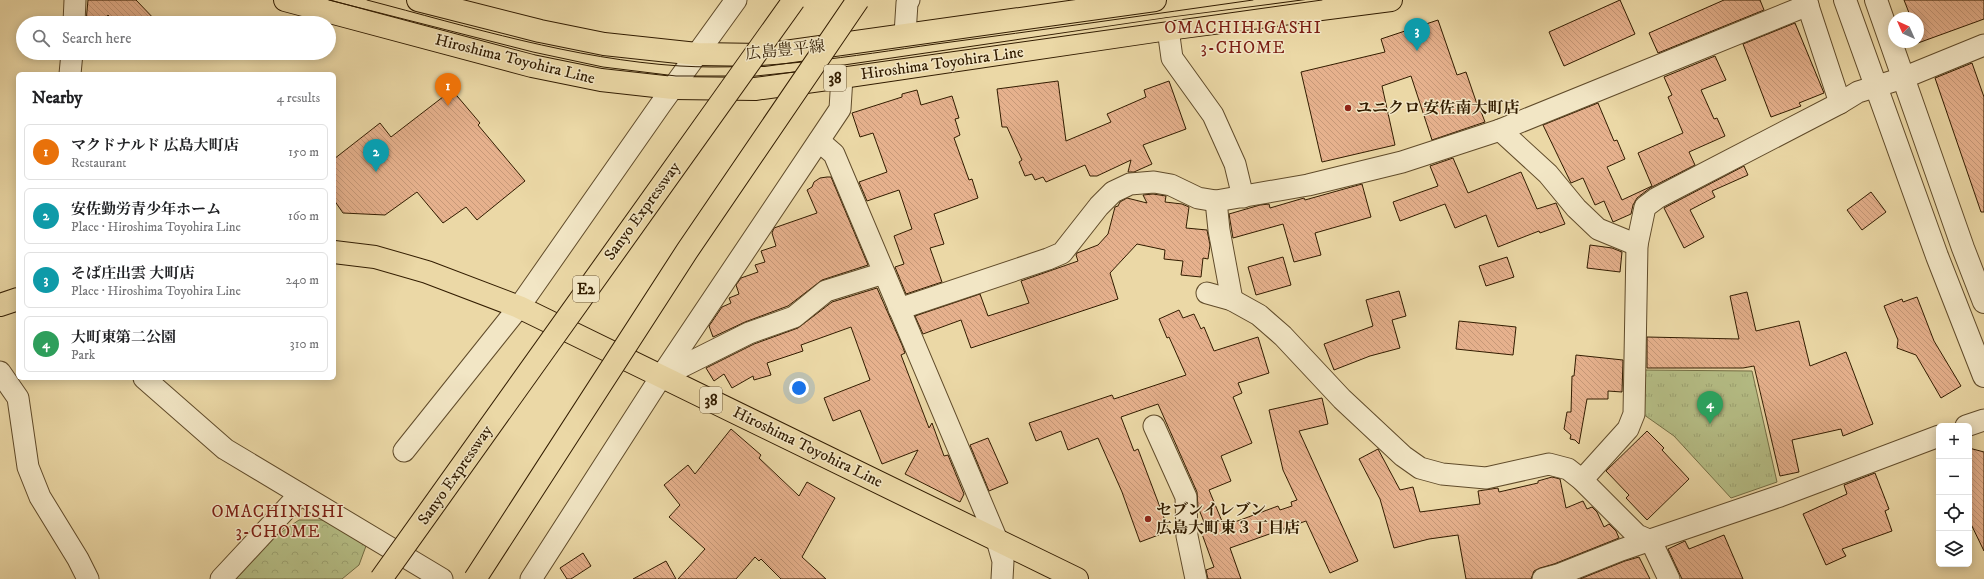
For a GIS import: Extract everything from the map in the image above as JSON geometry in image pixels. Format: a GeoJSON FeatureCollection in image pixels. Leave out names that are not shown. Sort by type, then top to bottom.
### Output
{"type":"FeatureCollection","features":[{"type":"Feature","properties":{"kind":"main road","name":"Hiroshima Toyohira Line"},"geometry":{"type":"LineString","coordinates":[[285,0],[532,66],[601,80],[674,88],[755,89],[1168,29],[1391,0]]}},
{"type":"Feature","properties":{"kind":"main road","name":"広島豊平線"},"geometry":{"type":"LineString","coordinates":[[418,0],[540,31],[604,44],[697,54],[763,55],[1097,4],[1155,0]]}},
{"type":"Feature","properties":{"kind":"main road","name":"Sanyo Expressway"},"geometry":{"type":"LineString","coordinates":[[381,579],[794,0]]}},
{"type":"Feature","properties":{"kind":"main road"},"geometry":{"type":"LineString","coordinates":[[475,579],[687,251],[858,0]]}},
{"type":"Feature","properties":{"kind":"main road","name":"Hiroshima Toyohira Line"},"geometry":{"type":"LineString","coordinates":[[336,252],[375,257],[427,272],[519,307],[1077,579]]}},
{"type":"Feature","properties":{"kind":"main road"},"geometry":{"type":"LineString","coordinates":[[0,305],[16,300]]}},
{"type":"Feature","properties":{"kind":"street"},"geometry":{"type":"LineString","coordinates":[[74,16],[75,0]]}},
{"type":"Feature","properties":{"kind":"street"},"geometry":{"type":"LineString","coordinates":[[404,451],[519,307],[736,0]]}},
{"type":"Feature","properties":{"kind":"street"},"geometry":{"type":"LineString","coordinates":[[1845,0],[1937,256],[1984,376]]}},
{"type":"Feature","properties":{"kind":"street"},"geometry":{"type":"LineString","coordinates":[[1876,0],[1963,248],[1984,302]]}},
{"type":"Feature","properties":{"kind":"street"},"geometry":{"type":"LineString","coordinates":[[905,34],[907,1]]}},
{"type":"Feature","properties":{"kind":"street"},"geometry":{"type":"LineString","coordinates":[[900,308],[1062,253],[1099,206],[1113,192],[1130,184],[1154,182],[1171,185],[1198,198],[1216,201],[1308,185],[1402,162],[1500,130],[1807,2],[1840,103]]}},
{"type":"Feature","properties":{"kind":"street"},"geometry":{"type":"LineString","coordinates":[[1168,29],[1172,58],[1213,115],[1235,164],[1243,196]]}},
{"type":"Feature","properties":{"kind":"street"},"geometry":{"type":"LineString","coordinates":[[1582,480],[1628,429],[1634,414],[1637,245],[1645,206],[1657,198],[1840,103],[1858,92],[1903,78],[1984,45]]}},
{"type":"Feature","properties":{"kind":"street"},"geometry":{"type":"LineString","coordinates":[[70,72],[71,60]]}},
{"type":"Feature","properties":{"kind":"street"},"geometry":{"type":"LineString","coordinates":[[531,579],[663,376],[840,109],[842,77]]}},
{"type":"Feature","properties":{"kind":"street"},"geometry":{"type":"LineString","coordinates":[[1500,130],[1548,174],[1576,208],[1598,229],[1637,245]]}},
{"type":"Feature","properties":{"kind":"street"},"geometry":{"type":"LineString","coordinates":[[819,141],[834,154],[997,540],[1003,561],[1002,579]]}},
{"type":"Feature","properties":{"kind":"street"},"geometry":{"type":"LineString","coordinates":[[1216,201],[1219,230],[1232,300]]}},
{"type":"Feature","properties":{"kind":"street"},"geometry":{"type":"LineString","coordinates":[[663,376],[749,333],[794,317],[826,291],[884,273]]}},
{"type":"Feature","properties":{"kind":"street"},"geometry":{"type":"LineString","coordinates":[[1207,293],[1232,300],[1259,314],[1283,336],[1342,398],[1403,456],[1420,468],[1442,474],[1486,478],[1549,464],[1568,469],[1582,480],[1637,535],[1651,541],[1669,579]]}},
{"type":"Feature","properties":{"kind":"street"},"geometry":{"type":"LineString","coordinates":[[0,372],[18,398],[28,467],[40,497],[78,559],[88,579]]}},
{"type":"Feature","properties":{"kind":"street"},"geometry":{"type":"LineString","coordinates":[[146,380],[225,449],[442,579]]}},
{"type":"Feature","properties":{"kind":"street"},"geometry":{"type":"LineString","coordinates":[[1972,424],[1984,420]]}},
{"type":"Feature","properties":{"kind":"street"},"geometry":{"type":"LineString","coordinates":[[1154,426],[1186,497],[1187,536],[1196,579]]}},
{"type":"Feature","properties":{"kind":"street"},"geometry":{"type":"LineString","coordinates":[[1543,579],[1780,496],[1936,437]]}},
{"type":"Feature","properties":{"kind":"street"},"geometry":{"type":"LineString","coordinates":[[221,579],[300,494]]}},
{"type":"Feature","properties":{"kind":"green space"},"geometry":{"type":"Polygon","coordinates":[[[1642,370],[1752,371],[1777,482],[1731,498],[1674,436],[1640,412],[1642,370]]]}},
{"type":"Feature","properties":{"kind":"green space"},"geometry":{"type":"Polygon","coordinates":[[[299,520],[325,520],[366,546],[359,565],[342,579],[236,579],[273,538],[299,520]]]}},
{"type":"Feature","properties":{"kind":"building"},"geometry":{"type":"Polygon","coordinates":[[[88,0],[136,0],[151,16],[87,16],[88,0]]]}},
{"type":"Feature","properties":{"kind":"building"},"geometry":{"type":"Polygon","coordinates":[[[1620,0],[1635,34],[1564,66],[1549,32],[1620,0]]]}},
{"type":"Feature","properties":{"kind":"building"},"geometry":{"type":"Polygon","coordinates":[[[1724,0],[1760,0],[1764,10],[1658,53],[1649,33],[1724,0]]]}},
{"type":"Feature","properties":{"kind":"building"},"geometry":{"type":"Polygon","coordinates":[[[1904,0],[1984,0],[1984,19],[1924,41],[1924,12],[1909,12],[1904,0]]]}},
{"type":"Feature","properties":{"kind":"building"},"geometry":{"type":"Polygon","coordinates":[[[1438,20],[1457,75],[1466,72],[1479,110],[1480,109],[1485,122],[1432,140],[1411,76],[1382,86],[1395,145],[1322,162],[1301,72],[1385,52],[1381,39],[1438,20]]]}},
{"type":"Feature","properties":{"kind":"building"},"geometry":{"type":"Polygon","coordinates":[[[1795,23],[1824,93],[1799,103],[1801,106],[1771,117],[1743,44],[1795,23]]]}},
{"type":"Feature","properties":{"kind":"building"},"geometry":{"type":"Polygon","coordinates":[[[1715,56],[1726,80],[1701,90],[1714,119],[1717,118],[1725,136],[1689,152],[1695,165],[1650,188],[1637,198],[1633,205],[1631,214],[1613,222],[1604,201],[1595,205],[1583,178],[1571,183],[1543,125],[1598,103],[1614,141],[1617,140],[1625,159],[1607,167],[1622,200],[1652,186],[1638,153],[1683,133],[1668,97],[1672,95],[1664,77],[1715,56]]]}},
{"type":"Feature","properties":{"kind":"building"},"geometry":{"type":"Polygon","coordinates":[[[1972,63],[1984,97],[1984,212],[1981,212],[1935,78],[1972,63]]]}},
{"type":"Feature","properties":{"kind":"building"},"geometry":{"type":"Polygon","coordinates":[[[1058,81],[1066,141],[1111,122],[1107,114],[1146,97],[1144,90],[1169,81],[1186,129],[1143,145],[1152,164],[1134,172],[1128,172],[1131,160],[1097,176],[1090,176],[1085,165],[1046,182],[1043,177],[1035,180],[1032,174],[1025,176],[1019,162],[1022,160],[1007,127],[1002,127],[997,89],[1058,81]]]}},
{"type":"Feature","properties":{"kind":"building"},"geometry":{"type":"Polygon","coordinates":[[[452,90],[480,123],[478,125],[525,181],[477,220],[466,207],[443,223],[417,192],[385,215],[343,213],[336,203],[336,157],[380,123],[391,137],[452,90]]]}},
{"type":"Feature","properties":{"kind":"building"},"geometry":{"type":"Polygon","coordinates":[[[917,90],[921,105],[952,96],[959,118],[955,119],[960,135],[954,138],[969,180],[972,179],[978,198],[934,214],[944,244],[930,248],[942,282],[906,294],[895,267],[904,264],[894,236],[912,229],[899,190],[867,201],[859,182],[887,172],[873,133],[860,137],[852,113],[902,97],[902,94],[917,90]]]}},
{"type":"Feature","properties":{"kind":"building"},"geometry":{"type":"Polygon","coordinates":[[[1453,158],[1468,193],[1521,172],[1537,209],[1556,203],[1565,224],[1540,233],[1539,231],[1498,247],[1486,215],[1455,228],[1445,204],[1400,221],[1393,202],[1438,186],[1430,166],[1453,158]]]}},
{"type":"Feature","properties":{"kind":"building"},"geometry":{"type":"Polygon","coordinates":[[[1744,166],[1748,175],[1712,191],[1715,197],[1690,210],[1704,237],[1684,248],[1664,208],[1744,166]]]}},
{"type":"Feature","properties":{"kind":"building"},"geometry":{"type":"Polygon","coordinates":[[[831,177],[868,265],[822,280],[788,306],[745,322],[713,337],[709,326],[722,307],[731,303],[729,298],[739,294],[736,285],[741,278],[758,272],[755,265],[765,262],[761,251],[776,246],[772,233],[774,228],[817,213],[807,190],[820,178],[831,177]]]}},
{"type":"Feature","properties":{"kind":"building"},"geometry":{"type":"Polygon","coordinates":[[[1362,184],[1371,217],[1315,233],[1321,255],[1294,262],[1283,224],[1233,238],[1229,214],[1260,205],[1269,204],[1270,208],[1362,184]]]}},
{"type":"Feature","properties":{"kind":"building"},"geometry":{"type":"Polygon","coordinates":[[[1871,192],[1886,212],[1862,230],[1847,210],[1871,192]]]}},
{"type":"Feature","properties":{"kind":"building"},"geometry":{"type":"Polygon","coordinates":[[[1153,194],[1166,196],[1165,202],[1182,204],[1189,207],[1186,228],[1207,230],[1210,245],[1208,259],[1203,258],[1201,277],[1181,275],[1183,261],[1164,259],[1165,250],[1137,244],[1110,273],[1118,299],[971,348],[961,320],[923,334],[915,316],[980,294],[988,316],[1029,303],[1021,281],[1078,261],[1076,255],[1077,253],[1098,245],[1108,234],[1115,207],[1118,206],[1120,202],[1127,198],[1147,203],[1143,195],[1153,194]]]}},
{"type":"Feature","properties":{"kind":"building"},"geometry":{"type":"Polygon","coordinates":[[[1590,245],[1612,248],[1622,252],[1620,272],[1587,268],[1590,245]]]}},
{"type":"Feature","properties":{"kind":"building"},"geometry":{"type":"Polygon","coordinates":[[[1283,257],[1291,285],[1256,295],[1248,267],[1283,257]]]}},
{"type":"Feature","properties":{"kind":"building"},"geometry":{"type":"Polygon","coordinates":[[[1507,257],[1514,277],[1486,286],[1479,266],[1507,257]]]}},
{"type":"Feature","properties":{"kind":"building"},"geometry":{"type":"Polygon","coordinates":[[[877,288],[905,353],[901,355],[929,428],[932,423],[944,456],[948,455],[964,494],[960,502],[905,474],[918,450],[882,464],[860,410],[833,421],[824,398],[870,380],[851,327],[801,345],[803,351],[767,363],[771,375],[754,380],[753,376],[732,388],[724,374],[714,381],[706,368],[754,344],[798,328],[832,302],[877,288]]]}},
{"type":"Feature","properties":{"kind":"building"},"geometry":{"type":"Polygon","coordinates":[[[1399,291],[1406,316],[1392,320],[1400,348],[1370,356],[1334,370],[1324,344],[1373,326],[1366,300],[1399,291]]]}},
{"type":"Feature","properties":{"kind":"building"},"geometry":{"type":"Polygon","coordinates":[[[1747,292],[1756,331],[1799,321],[1810,366],[1846,352],[1873,424],[1843,436],[1841,429],[1792,440],[1799,472],[1780,476],[1754,366],[1743,368],[1647,368],[1647,337],[1739,339],[1730,296],[1747,292]]]}},
{"type":"Feature","properties":{"kind":"building"},"geometry":{"type":"Polygon","coordinates":[[[1917,297],[1934,341],[1961,386],[1941,398],[1916,355],[1897,348],[1898,340],[1884,306],[1902,299],[1903,302],[1917,297]]]}},
{"type":"Feature","properties":{"kind":"building"},"geometry":{"type":"Polygon","coordinates":[[[1179,310],[1183,318],[1194,314],[1201,329],[1204,327],[1214,351],[1258,337],[1269,373],[1238,383],[1242,393],[1233,397],[1252,443],[1221,456],[1231,481],[1209,490],[1224,526],[1278,506],[1280,510],[1292,506],[1291,502],[1297,500],[1283,470],[1269,410],[1322,398],[1328,424],[1299,431],[1358,561],[1330,573],[1306,521],[1230,548],[1241,579],[1208,579],[1206,570],[1214,567],[1202,534],[1208,532],[1198,507],[1197,492],[1158,404],[1121,417],[1134,451],[1138,449],[1169,531],[1140,542],[1122,492],[1098,438],[1068,450],[1061,431],[1036,441],[1029,423],[1112,395],[1114,399],[1186,375],[1159,319],[1179,310]]]}},
{"type":"Feature","properties":{"kind":"building"},"geometry":{"type":"Polygon","coordinates":[[[1459,321],[1516,327],[1513,355],[1456,349],[1459,321]]]}},
{"type":"Feature","properties":{"kind":"building"},"geometry":{"type":"Polygon","coordinates":[[[1576,355],[1623,360],[1622,392],[1608,391],[1608,399],[1587,399],[1579,444],[1575,440],[1570,439],[1571,435],[1564,429],[1567,412],[1571,412],[1572,376],[1574,376],[1576,355]]]}},
{"type":"Feature","properties":{"kind":"building"},"geometry":{"type":"Polygon","coordinates":[[[731,429],[761,455],[759,458],[799,496],[807,482],[835,498],[802,557],[826,579],[781,579],[761,559],[759,561],[755,557],[736,579],[678,579],[705,549],[669,517],[680,505],[664,485],[688,465],[695,474],[731,429]]]}},
{"type":"Feature","properties":{"kind":"building"},"geometry":{"type":"Polygon","coordinates":[[[1647,431],[1664,448],[1662,450],[1689,479],[1647,520],[1626,498],[1629,495],[1606,471],[1647,431]]]}},
{"type":"Feature","properties":{"kind":"building"},"geometry":{"type":"Polygon","coordinates":[[[988,438],[1008,483],[989,491],[970,445],[988,438]]]}},
{"type":"Feature","properties":{"kind":"building"},"geometry":{"type":"Polygon","coordinates":[[[1378,449],[1400,490],[1413,487],[1420,512],[1480,504],[1478,491],[1498,488],[1499,492],[1538,483],[1538,481],[1552,477],[1560,479],[1566,508],[1583,501],[1587,509],[1592,507],[1597,512],[1604,527],[1609,524],[1616,531],[1619,538],[1554,564],[1540,568],[1534,571],[1531,579],[1466,579],[1458,535],[1429,539],[1394,548],[1380,499],[1359,459],[1378,449]]]}},
{"type":"Feature","properties":{"kind":"building"},"geometry":{"type":"Polygon","coordinates":[[[1972,449],[1984,452],[1984,551],[1972,526],[1972,449]]]}},
{"type":"Feature","properties":{"kind":"building"},"geometry":{"type":"Polygon","coordinates":[[[1875,473],[1889,509],[1885,511],[1892,531],[1842,549],[1846,556],[1826,565],[1803,514],[1847,494],[1844,485],[1875,473]]]}},
{"type":"Feature","properties":{"kind":"building"},"geometry":{"type":"Polygon","coordinates":[[[1724,535],[1743,579],[1682,579],[1668,549],[1685,541],[1689,549],[1724,535]]]}},
{"type":"Feature","properties":{"kind":"building"},"geometry":{"type":"Polygon","coordinates":[[[583,553],[591,566],[571,579],[567,579],[560,568],[583,553]]]}},
{"type":"Feature","properties":{"kind":"building"},"geometry":{"type":"Polygon","coordinates":[[[1639,557],[1650,579],[1580,579],[1625,561],[1639,557]]]}},
{"type":"Feature","properties":{"kind":"building"},"geometry":{"type":"Polygon","coordinates":[[[666,561],[676,579],[633,579],[666,561]]]}},
{"type":"Feature","properties":{"kind":"tram line"},"geometry":{"type":"LineString","coordinates":[[329,0],[533,52],[603,67],[676,76],[756,76],[843,67],[1322,0]]}},
{"type":"Feature","properties":{"kind":"tram line"},"geometry":{"type":"LineString","coordinates":[[367,0],[483,31],[600,57],[680,66],[712,67],[776,64],[840,58],[1253,0]]}},
{"type":"Feature","properties":{"kind":"place","name":"そば庄出雲 大町店"},"geometry":{"type":"Point","coordinates":[1417,51]}},
{"type":"Feature","properties":{"kind":"place","name":"マクドナルド 広島大町店"},"geometry":{"type":"Point","coordinates":[448,106]}},
{"type":"Feature","properties":{"kind":"place","name":"ユニクロ 安佐南大町店"},"geometry":{"type":"Point","coordinates":[1348,108]}},
{"type":"Feature","properties":{"kind":"place","name":"安佐勤労青少年ホーム"},"geometry":{"type":"Point","coordinates":[376,172]}},
{"type":"Feature","properties":{"kind":"place","name":"大町東第二公園"},"geometry":{"type":"Point","coordinates":[1710,424]}},
{"type":"Feature","properties":{"kind":"place","name":"セブンイレブン 広島大町東３丁目店"},"geometry":{"type":"Point","coordinates":[1148,519]}},
{"type":"Feature","properties":{"kind":"district","name":"OMACHIHIGASHI 3-CHOME"},"geometry":{"type":"Point","coordinates":[1243,38]}},
{"type":"Feature","properties":{"kind":"district","name":"OMACHINISHI 3-CHOME"},"geometry":{"type":"Point","coordinates":[278,522]}}]}
